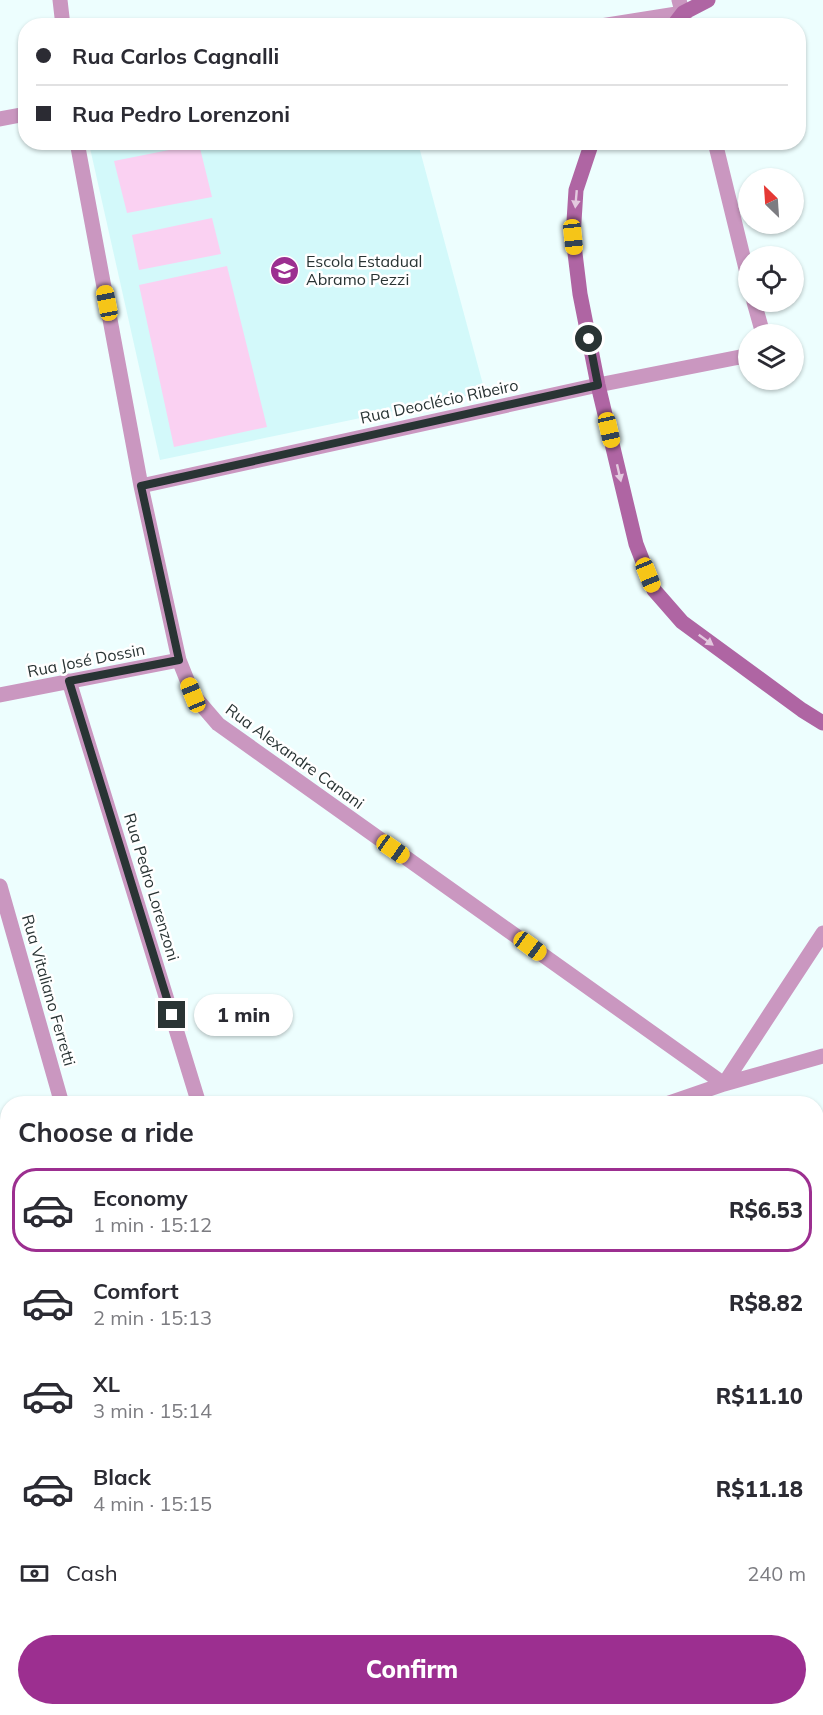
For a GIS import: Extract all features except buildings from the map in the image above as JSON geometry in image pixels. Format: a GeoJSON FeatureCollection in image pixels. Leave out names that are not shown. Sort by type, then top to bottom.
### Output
{"type":"FeatureCollection","features":[{"type":"Feature","properties":{"kind":"main road"},"geometry":{"type":"LineString","coordinates":[[682,13],[708,0]]}},
{"type":"Feature","properties":{"kind":"main road"},"geometry":{"type":"LineString","coordinates":[[589,150],[576,190],[573,237],[580,294],[598,385],[636,544],[654,590],[682,622],[802,711],[823,723]]}},
{"type":"Feature","properties":{"kind":"street"},"geometry":{"type":"LineString","coordinates":[[60,0],[62,18]]}},
{"type":"Feature","properties":{"kind":"street"},"geometry":{"type":"LineString","coordinates":[[651,18],[682,13]]}},
{"type":"Feature","properties":{"kind":"street"},"geometry":{"type":"LineString","coordinates":[[0,119],[18,116]]}},
{"type":"Feature","properties":{"kind":"street","name":"Rua Alexandre Canani"},"geometry":{"type":"LineString","coordinates":[[78,150],[141,486],[179,660],[193,695],[218,724],[724,1084]]}},
{"type":"Feature","properties":{"kind":"street"},"geometry":{"type":"LineString","coordinates":[[717,150],[740,246]]}},
{"type":"Feature","properties":{"kind":"street","name":"Rua Deoclécio Ribeiro"},"geometry":{"type":"LineString","coordinates":[[141,486],[738,356]]}},
{"type":"Feature","properties":{"kind":"street","name":"Rua José Dossin"},"geometry":{"type":"LineString","coordinates":[[0,695],[179,660]]}},
{"type":"Feature","properties":{"kind":"street","name":"Rua Pedro Lorenzoni"},"geometry":{"type":"LineString","coordinates":[[69,681],[198,1096]]}},
{"type":"Feature","properties":{"kind":"street","name":"Rua Vitaliano Ferretti"},"geometry":{"type":"LineString","coordinates":[[0,886],[60,1096]]}},
{"type":"Feature","properties":{"kind":"street"},"geometry":{"type":"LineString","coordinates":[[724,1084],[823,933]]}},
{"type":"Feature","properties":{"kind":"street"},"geometry":{"type":"LineString","coordinates":[[689,1096],[823,1056]]}},
{"type":"Feature","properties":{"kind":"shaded area","name":"Escola Estadual Abramo Pezzi"},"geometry":{"type":"Polygon","coordinates":[[[90,150],[420,150],[485,392],[160,460],[90,150]]]}},
{"type":"Feature","properties":{"kind":"shaded area"},"geometry":{"type":"Polygon","coordinates":[[[169,150],[200,150],[212,197],[127,213],[114,161],[169,150]]]}},
{"type":"Feature","properties":{"kind":"shaded area"},"geometry":{"type":"Polygon","coordinates":[[[212,218],[221,254],[139,270],[132,235],[212,218]]]}},
{"type":"Feature","properties":{"kind":"shaded area"},"geometry":{"type":"Polygon","coordinates":[[[227,266],[267,427],[174,447],[139,285],[227,266]]]}},
{"type":"Feature","properties":{"kind":"place","name":"Escola Estadual Abramo Pezzi"},"geometry":{"type":"Point","coordinates":[285,270]}},
{"type":"Feature","properties":{"kind":"route"},"geometry":{"type":"LineString","coordinates":[[172,1015],[69,681],[179,660],[141,486],[598,385],[589,339]]}}]}
